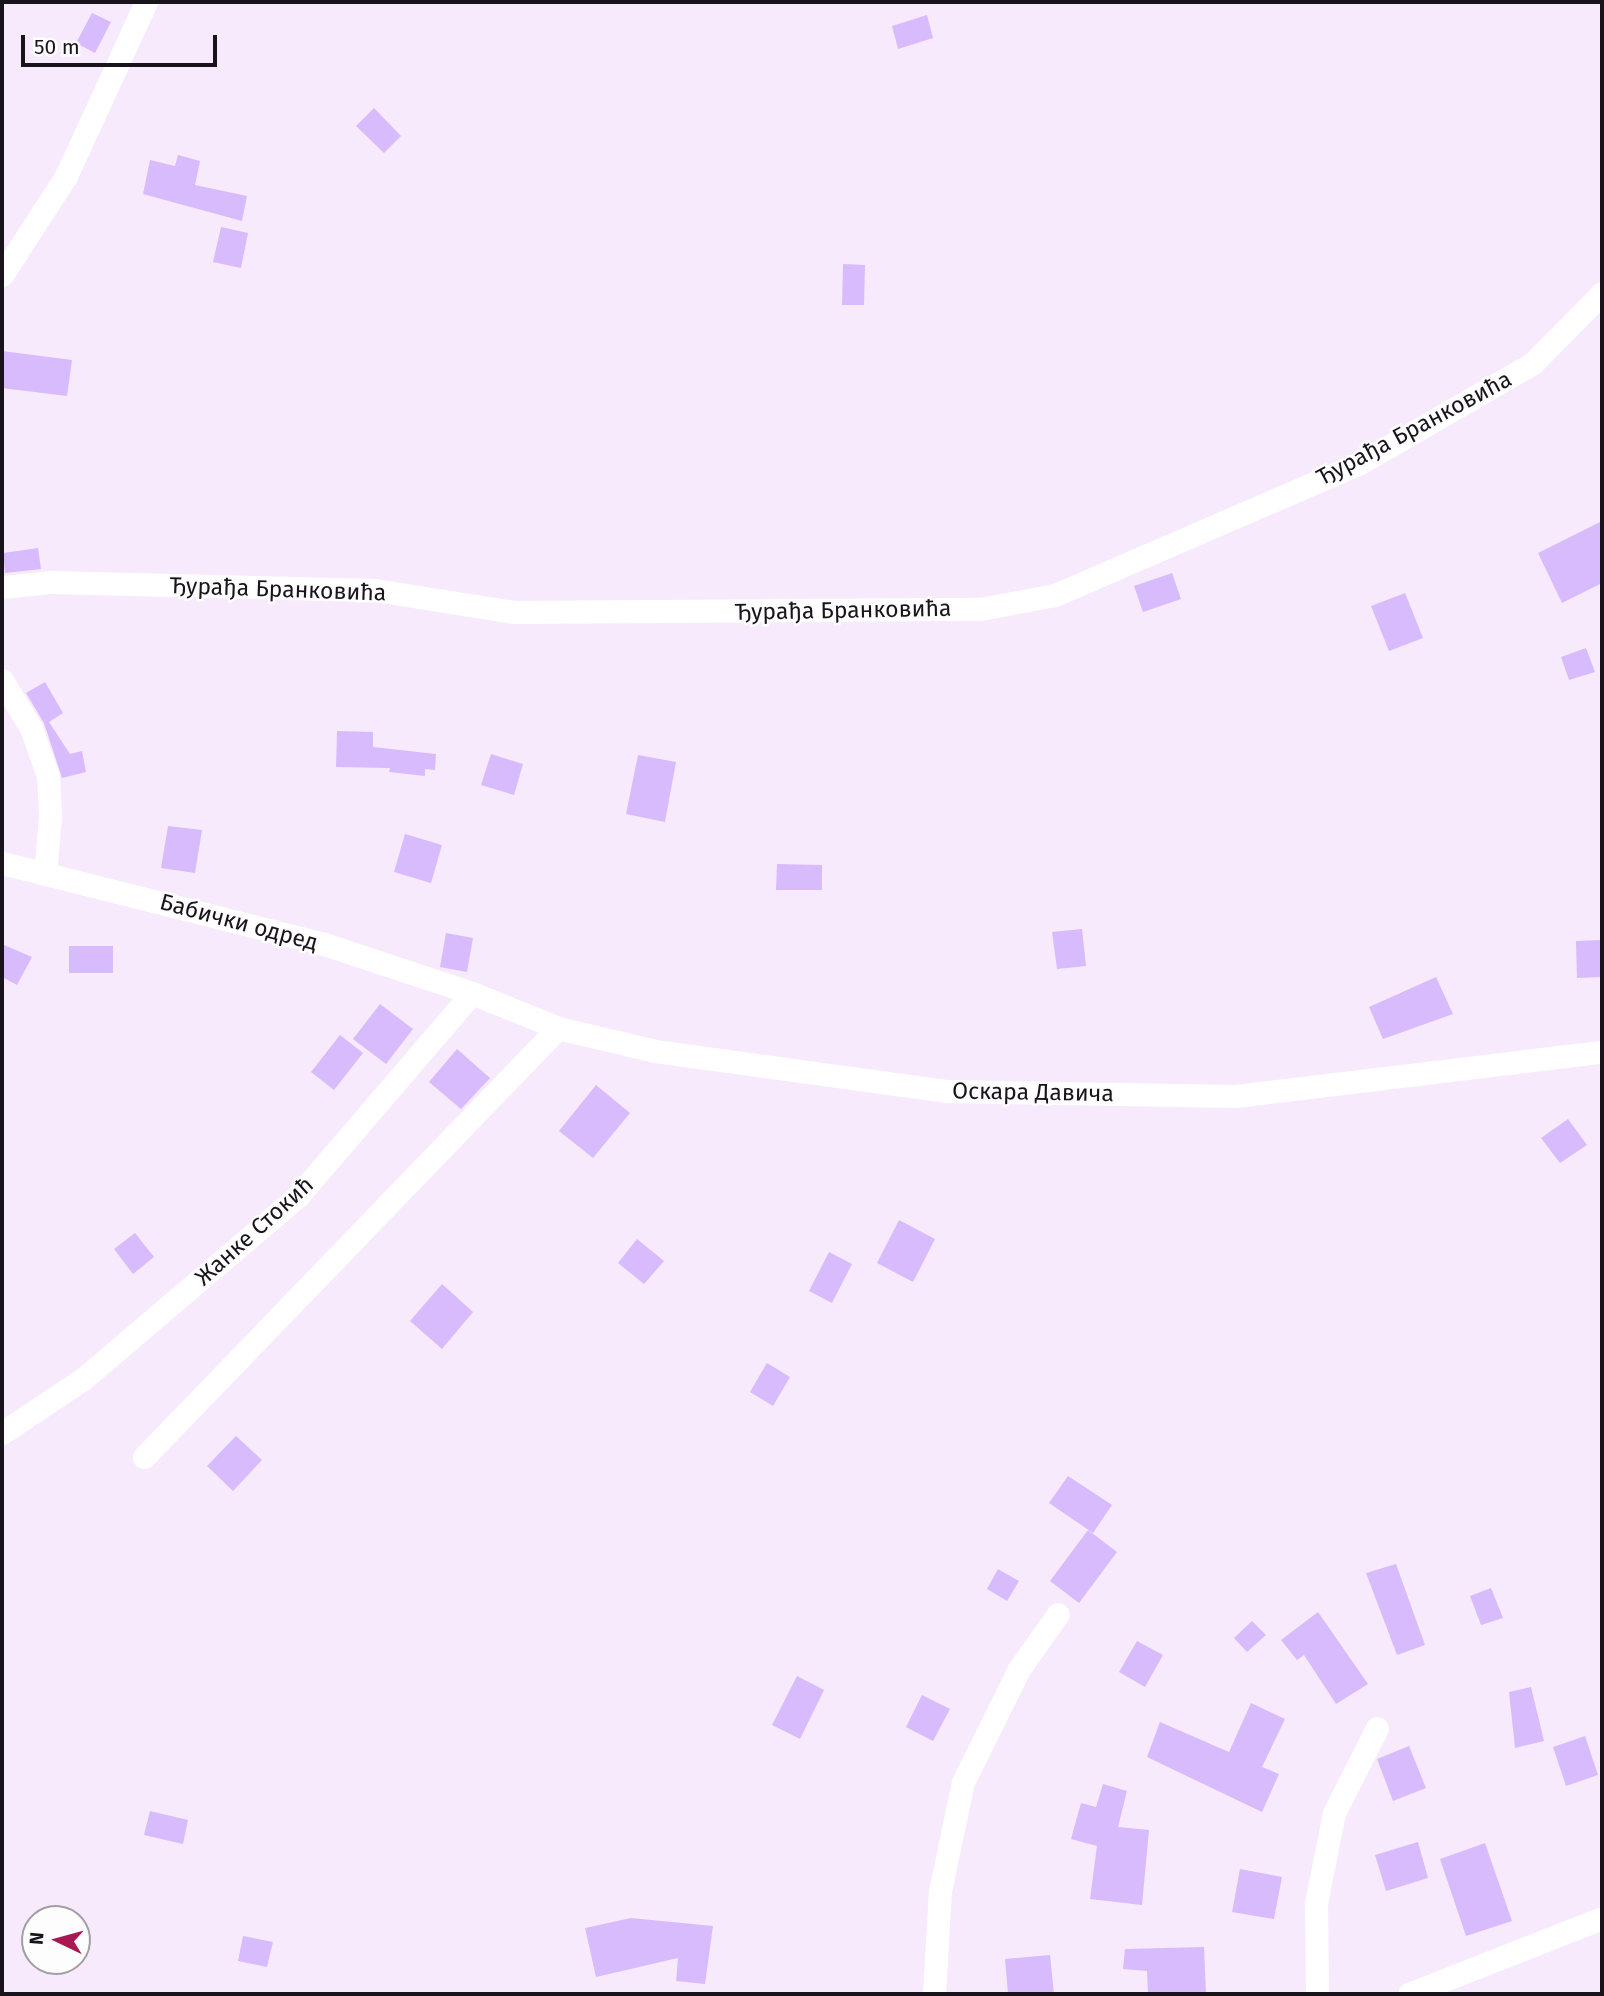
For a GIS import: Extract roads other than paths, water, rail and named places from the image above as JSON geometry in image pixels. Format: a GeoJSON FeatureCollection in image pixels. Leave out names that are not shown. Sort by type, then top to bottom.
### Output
{"type":"FeatureCollection","features":[{"type":"Feature","properties":{"kind":"street"},"geometry":{"type":"LineString","coordinates":[[2,275],[66,176],[146,2]]}},
{"type":"Feature","properties":{"kind":"street","name":"Ђурађа Бранковића"},"geometry":{"type":"LineString","coordinates":[[2,587],[50,582],[375,590],[513,612],[993,606],[1055,595],[1360,463],[1533,363],[1602,293]]}},
{"type":"Feature","properties":{"kind":"street"},"geometry":{"type":"LineString","coordinates":[[2,680],[32,728],[48,776],[45,874]]}},
{"type":"Feature","properties":{"kind":"street","name":"Бабички одред"},"geometry":{"type":"LineString","coordinates":[[2,863],[321,943],[472,993]]}},
{"type":"Feature","properties":{"kind":"street","name":"Оскара Давича"},"geometry":{"type":"LineString","coordinates":[[472,993],[558,1028],[655,1051],[947,1091],[1236,1096],[1602,1052]]}},
{"type":"Feature","properties":{"kind":"street","name":"Жанке Стокић"},"geometry":{"type":"LineString","coordinates":[[2,1433],[83,1379],[298,1196],[472,993]]}},
{"type":"Feature","properties":{"kind":"street"},"geometry":{"type":"LineString","coordinates":[[144,1457],[558,1028]]}},
{"type":"Feature","properties":{"kind":"street"},"geometry":{"type":"LineString","coordinates":[[934,1994],[940,1891],[964,1782],[1019,1669],[1058,1614]]}},
{"type":"Feature","properties":{"kind":"street"},"geometry":{"type":"LineString","coordinates":[[1317,1994],[1315,1903],[1334,1813],[1377,1728]]}},
{"type":"Feature","properties":{"kind":"street"},"geometry":{"type":"LineString","coordinates":[[1409,1994],[1602,1918]]}}]}
